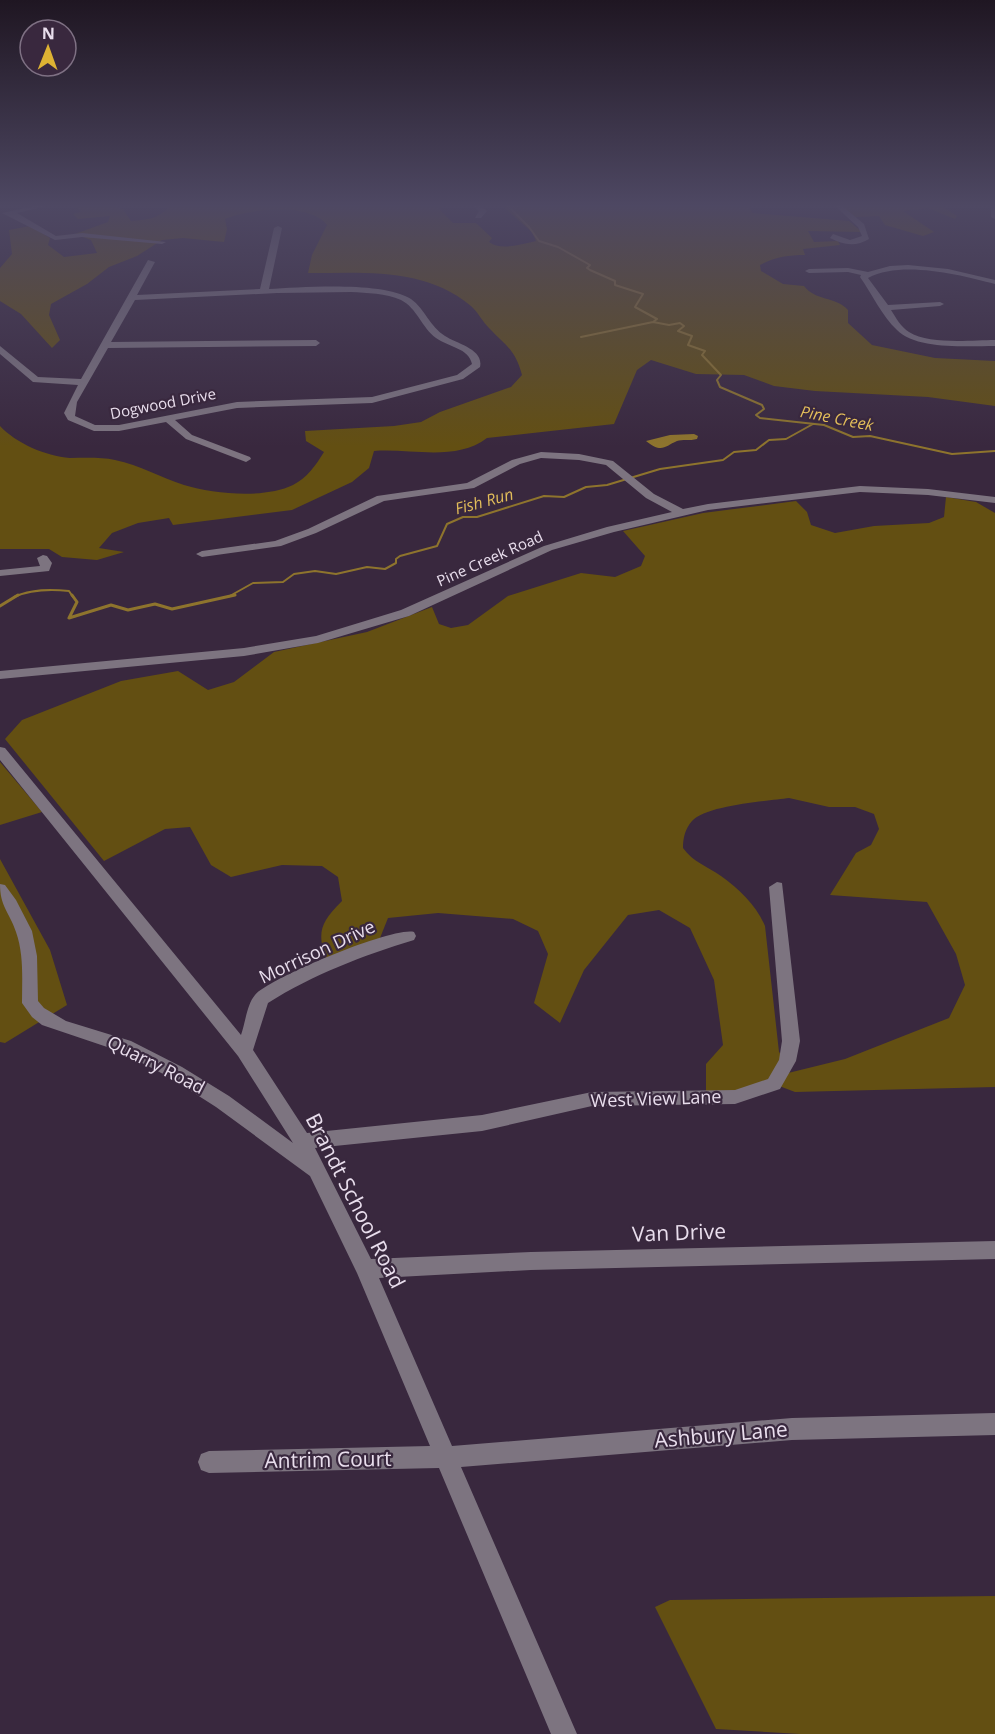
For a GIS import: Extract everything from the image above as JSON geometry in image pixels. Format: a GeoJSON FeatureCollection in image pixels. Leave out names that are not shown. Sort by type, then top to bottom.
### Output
{"type":"FeatureCollection","features":[{"type":"Feature","properties":{"kind":"street"},"geometry":{"type":"LineString","coordinates":[[132,298],[138,286]]}},
{"type":"Feature","properties":{"kind":"street"},"geometry":{"type":"LineString","coordinates":[[264,291],[265,286]]}},
{"type":"Feature","properties":{"kind":"street"},"geometry":{"type":"LineString","coordinates":[[870,286],[887,308],[898,328],[909,336],[942,344],[995,343]]}},
{"type":"Feature","properties":{"kind":"street","name":"Dogwood Drive"},"geometry":{"type":"LineString","coordinates":[[264,291],[374,291],[398,296],[412,304],[439,337],[474,355],[477,364],[460,377],[380,398],[337,403],[237,405],[211,408],[119,428],[84,425],[71,418],[69,413],[83,382],[132,298],[264,291]]}},
{"type":"Feature","properties":{"kind":"street"},"geometry":{"type":"LineString","coordinates":[[887,308],[940,304]]}},
{"type":"Feature","properties":{"kind":"street"},"geometry":{"type":"LineString","coordinates":[[104,345],[316,343]]}},
{"type":"Feature","properties":{"kind":"street"},"geometry":{"type":"LineString","coordinates":[[0,349],[36,380],[83,382]]}},
{"type":"Feature","properties":{"kind":"street"},"geometry":{"type":"LineString","coordinates":[[168,419],[189,437],[246,459]]}},
{"type":"Feature","properties":{"kind":"street"},"geometry":{"type":"LineString","coordinates":[[202,554],[278,544],[312,531],[381,498],[470,486],[516,462],[541,455],[579,456],[609,463],[650,496],[680,512]]}},
{"type":"Feature","properties":{"kind":"street","name":"Pine Creek Road"},"geometry":{"type":"LineString","coordinates":[[0,675],[244,652],[340,634],[405,613],[548,548],[680,512],[860,489],[928,492],[995,500]]}},
{"type":"Feature","properties":{"kind":"street"},"geometry":{"type":"LineString","coordinates":[[650,496],[663,516]]}},
{"type":"Feature","properties":{"kind":"street"},"geometry":{"type":"LineString","coordinates":[[0,573],[45,569],[46,563],[43,558]]}},
{"type":"Feature","properties":{"kind":"street","name":"Brandt School Road"},"geometry":{"type":"LineString","coordinates":[[0,751],[244,1051],[302,1141],[365,1269],[564,1734]]}},
{"type":"Feature","properties":{"kind":"street","name":"West View Lane"},"geometry":{"type":"LineString","coordinates":[[302,1141],[482,1123],[592,1099],[706,1100],[735,1097],[774,1084],[787,1061],[791,1041],[777,887]]}},
{"type":"Feature","properties":{"kind":"street","name":"Quarry Road"},"geometry":{"type":"LineString","coordinates":[[0,889],[22,926],[28,946],[32,961],[30,1003],[34,1009],[54,1023],[124,1046],[193,1080],[316,1170]]}},
{"type":"Feature","properties":{"kind":"street","name":"Morrison Drive"},"geometry":{"type":"LineString","coordinates":[[244,1051],[261,999],[349,956],[389,939],[408,936]]}},
{"type":"Feature","properties":{"kind":"street","name":"Van Drive"},"geometry":{"type":"LineString","coordinates":[[365,1269],[578,1259],[995,1250]]}},
{"type":"Feature","properties":{"kind":"street","name":"Ashbury Lane"},"geometry":{"type":"LineString","coordinates":[[447,1457],[792,1429],[995,1424]]}},
{"type":"Feature","properties":{"kind":"street","name":"Antrim Court"},"geometry":{"type":"LineString","coordinates":[[209,1462],[447,1457]]}},
{"type":"Feature","properties":{"kind":"shaded area"},"geometry":{"type":"Polygon","coordinates":[[[0,286],[84,286],[51,304],[49,315],[60,340],[52,348],[21,314],[0,301],[0,286]]]}},
{"type":"Feature","properties":{"kind":"shaded area"},"geometry":{"type":"Polygon","coordinates":[[[438,286],[804,286],[814,294],[837,302],[848,310],[848,323],[872,345],[935,358],[995,361],[995,406],[928,397],[815,391],[774,386],[744,375],[696,374],[651,360],[637,370],[614,424],[487,438],[461,450],[447,452],[374,451],[369,468],[352,482],[292,510],[173,525],[169,518],[138,523],[112,533],[99,548],[124,552],[97,560],[62,557],[49,549],[0,549],[0,426],[14,438],[51,455],[115,460],[184,485],[224,493],[254,494],[293,485],[311,471],[324,452],[306,441],[305,431],[394,426],[421,422],[440,412],[511,387],[522,375],[516,359],[473,308],[453,293],[438,286]]]}},
{"type":"Feature","properties":{"kind":"shaded area"},"geometry":{"type":"Polygon","coordinates":[[[694,434],[698,436],[697,439],[679,440],[663,448],[646,441],[670,435],[694,434]]]}},
{"type":"Feature","properties":{"kind":"shaded area"},"geometry":{"type":"Polygon","coordinates":[[[946,497],[976,502],[995,513],[995,1087],[795,1092],[774,1084],[706,1099],[706,1064],[723,1045],[714,980],[690,928],[659,910],[628,915],[584,970],[560,1023],[534,1003],[548,954],[538,931],[513,919],[438,913],[388,918],[378,943],[328,965],[321,937],[328,917],[342,901],[338,877],[322,866],[282,865],[231,877],[211,865],[190,827],[165,829],[104,861],[5,739],[22,720],[121,681],[178,671],[208,690],[234,682],[274,652],[367,632],[432,607],[439,624],[451,628],[468,625],[508,596],[581,573],[615,577],[641,566],[645,556],[623,531],[703,513],[796,501],[807,512],[811,525],[835,533],[874,526],[929,523],[944,517],[946,497]],[[789,798],[723,807],[692,821],[684,837],[683,848],[687,853],[741,892],[757,911],[765,926],[779,1052],[787,1061],[780,1075],[845,1059],[949,1018],[965,985],[956,954],[927,902],[830,895],[856,853],[871,845],[879,829],[874,814],[855,807],[829,807],[789,798]]]}},
{"type":"Feature","properties":{"kind":"shaded area"},"geometry":{"type":"Polygon","coordinates":[[[0,762],[42,812],[0,825],[0,762]]]}},
{"type":"Feature","properties":{"kind":"shaded area"},"geometry":{"type":"Polygon","coordinates":[[[0,859],[50,950],[67,1005],[5,1043],[0,1042],[0,859]]]}},
{"type":"Feature","properties":{"kind":"shaded area"},"geometry":{"type":"Polygon","coordinates":[[[995,1596],[995,1734],[800,1734],[716,1729],[655,1607],[670,1600],[995,1596]]]}},
{"type":"Feature","properties":{"kind":"waterway","name":"Pine Creek"},"geometry":{"type":"LineString","coordinates":[[618,286],[643,294],[635,307],[657,319],[653,322]]}},
{"type":"Feature","properties":{"kind":"waterway"},"geometry":{"type":"LineString","coordinates":[[581,337],[653,322]]}},
{"type":"Feature","properties":{"kind":"waterway","name":"Pine Creek"},"geometry":{"type":"LineString","coordinates":[[653,322],[669,325],[680,323],[684,326],[678,331],[692,336],[688,345],[705,351],[702,355],[721,375],[717,380],[720,387],[762,405],[764,409],[756,415],[760,418],[824,425],[853,437],[870,436],[952,454],[995,451]]}},
{"type":"Feature","properties":{"kind":"waterway","name":"Fish Run"},"geometry":{"type":"LineString","coordinates":[[229,596],[253,583],[283,582],[294,574],[315,571],[336,574],[367,567],[385,569],[396,563],[396,559],[400,556],[437,546],[447,524],[463,517],[477,517],[544,496],[564,497],[586,487],[607,485],[660,469],[723,460],[734,452],[756,450],[769,440],[786,439],[813,424]]}},
{"type":"Feature","properties":{"kind":"waterway","name":"Fish Run"},"geometry":{"type":"LineString","coordinates":[[16,596],[28,592],[48,590],[69,591],[73,597]]}},
{"type":"Feature","properties":{"kind":"waterway","name":"Fish Run"},"geometry":{"type":"LineString","coordinates":[[72,595],[77,602],[69,618],[111,605],[128,610],[155,604],[172,609],[229,596]]}},
{"type":"Feature","properties":{"kind":"waterway","name":"Fish Run"},"geometry":{"type":"LineString","coordinates":[[229,596],[235,595]]}},
{"type":"Feature","properties":{"kind":"waterway","name":"Fish Run"},"geometry":{"type":"LineString","coordinates":[[0,606],[16,596]]}}]}
